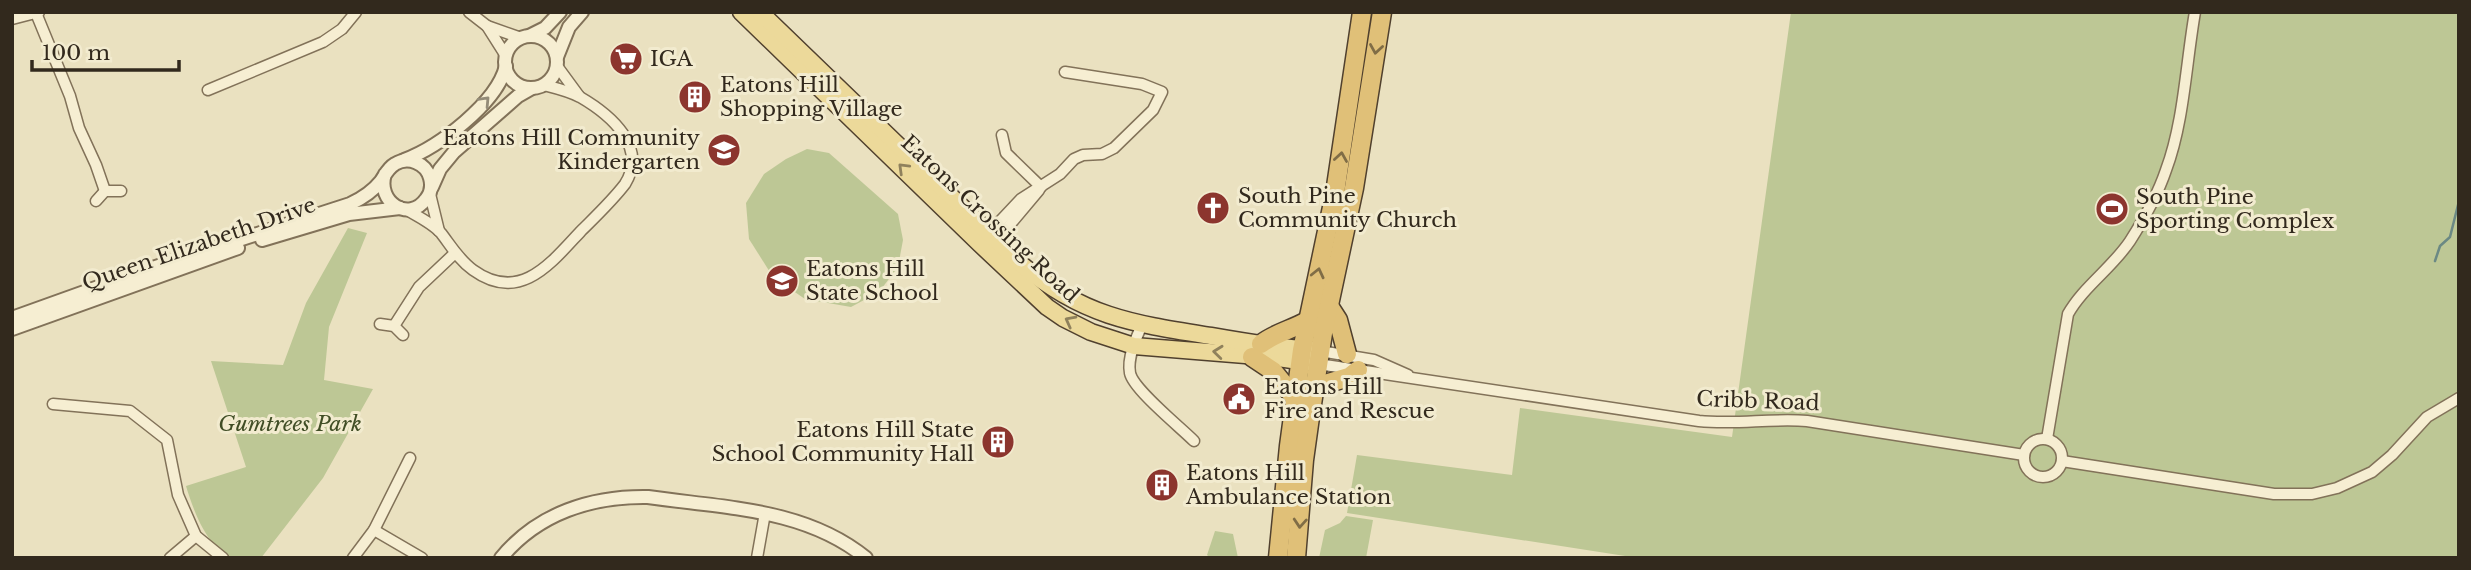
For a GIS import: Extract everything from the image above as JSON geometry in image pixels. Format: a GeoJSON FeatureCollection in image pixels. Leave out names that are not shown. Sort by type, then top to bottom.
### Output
{"type":"FeatureCollection","features":[{"type":"Feature","properties":{"kind":"highway"},"geometry":{"type":"LineString","coordinates":[[1296,558],[1304,460],[1315,387],[1307,321],[1335,193],[1362,12]]}},
{"type":"Feature","properties":{"kind":"highway"},"geometry":{"type":"LineString","coordinates":[[1278,558],[1295,398],[1329,306],[1354,188],[1382,12]]}},
{"type":"Feature","properties":{"kind":"highway"},"geometry":{"type":"LineString","coordinates":[[1329,306],[1338,320],[1347,354]]}},
{"type":"Feature","properties":{"kind":"highway"},"geometry":{"type":"LineString","coordinates":[[1295,398],[1256,350],[1272,335],[1291,331],[1307,321]]}},
{"type":"Feature","properties":{"kind":"highway"},"geometry":{"type":"LineString","coordinates":[[1315,387],[1349,377],[1358,370]]}},
{"type":"Feature","properties":{"kind":"main road","name":"Eatons Crossing Road"},"geometry":{"type":"LineString","coordinates":[[741,12],[1047,307],[1091,332],[1134,346],[1256,350],[1310,356]]}},
{"type":"Feature","properties":{"kind":"main road","name":"Eatons Crossing Road"},"geometry":{"type":"LineString","coordinates":[[760,12],[1041,281],[1063,296],[1113,318],[1256,350]]}},
{"type":"Feature","properties":{"kind":"street"},"geometry":{"type":"LineString","coordinates":[[208,90],[323,42],[342,29],[356,12]]}},
{"type":"Feature","properties":{"kind":"street"},"geometry":{"type":"LineString","coordinates":[[469,12],[486,26],[506,61],[512,79],[517,84],[538,86],[579,97],[615,123],[628,140],[633,155],[633,168],[625,184],[544,270],[529,278],[510,282],[483,276],[471,269],[439,231],[390,202],[385,195],[383,183],[391,166],[435,144],[477,110],[497,87],[506,61],[514,43],[545,28],[560,12]]}},
{"type":"Feature","properties":{"kind":"street"},"geometry":{"type":"LineString","coordinates":[[403,209],[418,207],[430,192],[438,173],[450,156],[518,96],[550,80],[569,27],[582,12]]}},
{"type":"Feature","properties":{"kind":"street"},"geometry":{"type":"LineString","coordinates":[[2047,439],[2068,314],[2125,249],[2166,171],[2175,138],[2194,12]]}},
{"type":"Feature","properties":{"kind":"street"},"geometry":{"type":"LineString","coordinates":[[12,19],[38,13],[57,69],[70,96],[79,128],[105,191]]}},
{"type":"Feature","properties":{"kind":"street"},"geometry":{"type":"LineString","coordinates":[[486,26],[525,37],[544,39],[554,50],[557,61],[579,97]]}},
{"type":"Feature","properties":{"kind":"street"},"geometry":{"type":"LineString","coordinates":[[993,236],[1021,199],[1060,174],[1074,159],[1083,155],[1102,154],[1114,148],[1153,110],[1162,92],[1142,84],[1065,72]]}},
{"type":"Feature","properties":{"kind":"street"},"geometry":{"type":"LineString","coordinates":[[1002,135],[1006,153],[1041,187]]}},
{"type":"Feature","properties":{"kind":"street"},"geometry":{"type":"LineString","coordinates":[[401,162],[414,162],[424,168],[430,178],[430,192],[439,231]]}},
{"type":"Feature","properties":{"kind":"street","name":"Queen Elizabeth Drive"},"geometry":{"type":"LineString","coordinates":[[12,318],[143,271],[350,204],[369,192],[385,174]]}},
{"type":"Feature","properties":{"kind":"street"},"geometry":{"type":"LineString","coordinates":[[96,201],[105,191],[121,191]]}},
{"type":"Feature","properties":{"kind":"street","name":"Queen Elizabeth Drive"},"geometry":{"type":"LineString","coordinates":[[12,329],[252,243],[349,214],[403,209]]}},
{"type":"Feature","properties":{"kind":"street"},"geometry":{"type":"LineString","coordinates":[[394,326],[419,287],[455,253]]}},
{"type":"Feature","properties":{"kind":"street"},"geometry":{"type":"LineString","coordinates":[[380,324],[394,326],[403,335]]}},
{"type":"Feature","properties":{"kind":"street"},"geometry":{"type":"LineString","coordinates":[[1142,325],[1134,346],[1130,373],[1138,387],[1194,441]]}},
{"type":"Feature","properties":{"kind":"street","name":"Cribb Road"},"geometry":{"type":"LineString","coordinates":[[1310,356],[1347,354],[1384,363],[1408,376]]}},
{"type":"Feature","properties":{"kind":"street","name":"Cribb Road"},"geometry":{"type":"LineString","coordinates":[[1310,356],[1358,370],[1393,376],[1408,376],[1699,421],[1807,421],[2024,455]]}},
{"type":"Feature","properties":{"kind":"street"},"geometry":{"type":"LineString","coordinates":[[2062,461],[2274,494],[2312,494],[2344,485],[2372,472],[2427,417],[2459,398]]}},
{"type":"Feature","properties":{"kind":"street"},"geometry":{"type":"LineString","coordinates":[[53,404],[130,411],[167,440],[178,495],[196,536],[223,558]]}},
{"type":"Feature","properties":{"kind":"street"},"geometry":{"type":"LineString","coordinates":[[2047,439],[2060,450],[2062,461],[2055,473],[2050,476],[2037,476],[2027,468],[2024,455],[2030,444],[2047,439]]}},
{"type":"Feature","properties":{"kind":"street"},"geometry":{"type":"LineString","coordinates":[[353,558],[374,530],[410,458]]}},
{"type":"Feature","properties":{"kind":"street"},"geometry":{"type":"LineString","coordinates":[[501,558],[528,531],[554,516],[589,503],[613,498],[648,497],[765,513],[803,522],[828,532],[866,558]]}},
{"type":"Feature","properties":{"kind":"street"},"geometry":{"type":"LineString","coordinates":[[757,558],[765,513]]}},
{"type":"Feature","properties":{"kind":"street"},"geometry":{"type":"LineString","coordinates":[[374,530],[422,558]]}},
{"type":"Feature","properties":{"kind":"street"},"geometry":{"type":"LineString","coordinates":[[170,558],[196,536]]}},
{"type":"Feature","properties":{"kind":"green space","name":"South Pine Sporting Complex"},"geometry":{"type":"Polygon","coordinates":[[[1791,12],[2459,12],[2459,558],[1638,558],[1347,513],[1357,455],[1512,475],[1520,408],[1732,437],[1791,12]]]}},
{"type":"Feature","properties":{"kind":"green space"},"geometry":{"type":"Polygon","coordinates":[[[807,149],[829,153],[898,214],[903,240],[898,267],[879,292],[851,307],[805,299],[773,277],[749,239],[746,203],[764,174],[807,149]]]}},
{"type":"Feature","properties":{"kind":"green space","name":"Gumtrees Park"},"geometry":{"type":"Polygon","coordinates":[[[348,228],[367,233],[329,327],[324,380],[373,389],[323,478],[261,558],[234,558],[224,554],[209,538],[197,517],[186,486],[246,467],[211,361],[283,365],[306,303],[348,228]]]}},
{"type":"Feature","properties":{"kind":"green space"},"geometry":{"type":"Polygon","coordinates":[[[1346,516],[1373,520],[1366,558],[1319,558],[1325,530],[1340,523],[1346,516]]]}},
{"type":"Feature","properties":{"kind":"green space"},"geometry":{"type":"Polygon","coordinates":[[[1215,531],[1233,534],[1238,558],[1210,558],[1207,555],[1215,531]]]}},
{"type":"Feature","properties":{"kind":"waterway"},"geometry":{"type":"LineString","coordinates":[[2435,261],[2440,246],[2450,237],[2459,201]]}},
{"type":"Feature","properties":{"kind":"place","name":"IGA"},"geometry":{"type":"Point","coordinates":[626,59]}},
{"type":"Feature","properties":{"kind":"place","name":"Eatons Hill Shopping Village"},"geometry":{"type":"Point","coordinates":[695,97]}},
{"type":"Feature","properties":{"kind":"place","name":"Eatons Hill Community Kindergarten"},"geometry":{"type":"Point","coordinates":[724,150]}},
{"type":"Feature","properties":{"kind":"place","name":"South Pine Community Church"},"geometry":{"type":"Point","coordinates":[1213,208]}},
{"type":"Feature","properties":{"kind":"place","name":"South Pine Sporting Complex"},"geometry":{"type":"Point","coordinates":[2112,209]}},
{"type":"Feature","properties":{"kind":"place","name":"Eatons Hill State School"},"geometry":{"type":"Point","coordinates":[782,281]}},
{"type":"Feature","properties":{"kind":"place","name":"Eatons Hill Fire and Rescue"},"geometry":{"type":"Point","coordinates":[1239,399]}},
{"type":"Feature","properties":{"kind":"place","name":"Eatons Hill State School Community Hall"},"geometry":{"type":"Point","coordinates":[998,442]}},
{"type":"Feature","properties":{"kind":"place","name":"Eatons Hill Ambulance Station"},"geometry":{"type":"Point","coordinates":[1162,485]}}]}
